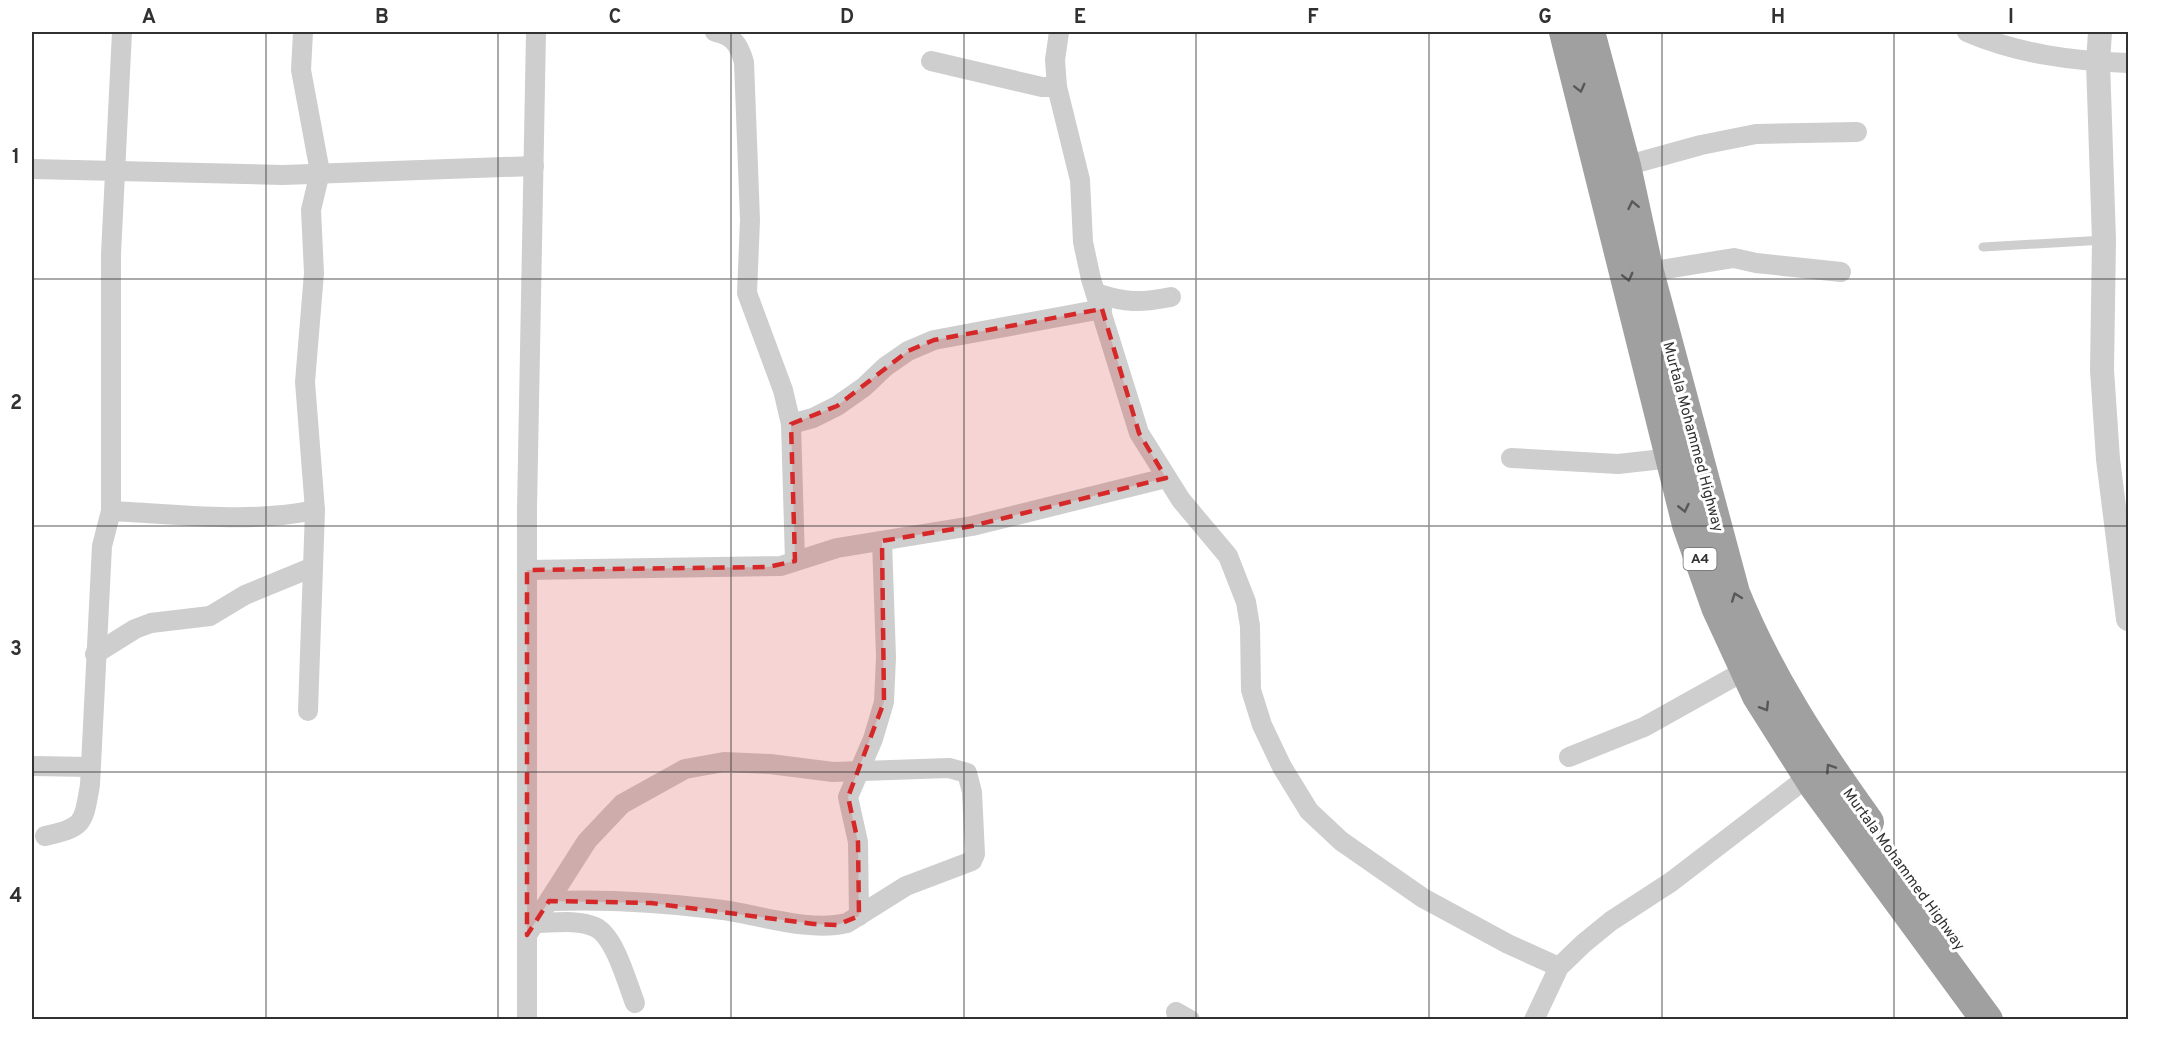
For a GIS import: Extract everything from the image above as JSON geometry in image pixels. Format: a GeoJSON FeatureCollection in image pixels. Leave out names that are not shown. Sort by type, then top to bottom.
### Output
{"type":"FeatureCollection","features":[{"type":"Feature","properties":{"kind":"highway","name":"A4"},"geometry":{"type":"LineString","coordinates":[[1565,32],[1688,525],[1717,607],[1758,696],[1809,776],[1978,1017]]}},
{"type":"Feature","properties":{"kind":"highway","name":"Murtala Mohammed Highway"},"geometry":{"type":"LineString","coordinates":[[1589,32],[1625,166],[1648,272],[1734,593],[1753,639],[1831,771],[2011,1020]]}},
{"type":"Feature","properties":{"kind":"street"},"geometry":{"type":"LineString","coordinates":[[45,836],[73,830],[80,823],[85,811],[90,766],[102,546],[111,511],[111,254],[122,32]]}},
{"type":"Feature","properties":{"kind":"street"},"geometry":{"type":"LineString","coordinates":[[303,32],[301,70],[315,130],[320,172],[311,210],[314,273],[305,382],[315,510],[308,711]]}},
{"type":"Feature","properties":{"kind":"street"},"geometry":{"type":"LineString","coordinates":[[528,1020],[531,929],[527,570],[536,32]]}},
{"type":"Feature","properties":{"kind":"street"},"geometry":{"type":"LineString","coordinates":[[715,32],[726,34],[738,44],[744,62],[750,220],[747,293],[783,390],[791,424],[795,561]]}},
{"type":"Feature","properties":{"kind":"street"},"geometry":{"type":"LineString","coordinates":[[1059,32],[1055,60],[1057,87],[1080,180],[1083,242],[1139,433],[1180,501],[1228,556],[1246,602],[1250,626],[1251,690],[1262,725],[1282,767],[1309,811],[1341,841],[1423,898],[1508,944],[1559,967]]}},
{"type":"Feature","properties":{"kind":"street"},"geometry":{"type":"LineString","coordinates":[[1967,32],[2016,49],[2098,62],[2128,63]]}},
{"type":"Feature","properties":{"kind":"street"},"geometry":{"type":"LineString","coordinates":[[2100,32],[2098,62],[2104,240],[2102,370],[2121,505],[2128,620]]}},
{"type":"Feature","properties":{"kind":"street"},"geometry":{"type":"LineString","coordinates":[[931,61],[1042,87],[1057,87]]}},
{"type":"Feature","properties":{"kind":"street"},"geometry":{"type":"LineString","coordinates":[[1625,166],[1701,145],[1756,134],[1857,132]]}},
{"type":"Feature","properties":{"kind":"street"},"geometry":{"type":"LineString","coordinates":[[32,169],[283,175],[534,166]]}},
{"type":"Feature","properties":{"kind":"street"},"geometry":{"type":"LineString","coordinates":[[1648,272],[1734,258],[1756,263],[1841,272]]}},
{"type":"Feature","properties":{"kind":"street"},"geometry":{"type":"LineString","coordinates":[[791,424],[813,418],[837,406],[908,351],[934,340],[1099,301],[1139,303],[1171,297]]}},
{"type":"Feature","properties":{"kind":"street"},"geometry":{"type":"LineString","coordinates":[[1511,458],[1618,464],[1672,458]]}},
{"type":"Feature","properties":{"kind":"street"},"geometry":{"type":"LineString","coordinates":[[527,570],[768,567],[837,548],[972,526],[1166,478]]}},
{"type":"Feature","properties":{"kind":"street"},"geometry":{"type":"LineString","coordinates":[[111,511],[256,518],[282,517],[315,510]]}},
{"type":"Feature","properties":{"kind":"street"},"geometry":{"type":"LineString","coordinates":[[859,916],[858,842],[848,797],[860,773],[884,702],[886,657],[882,541]]}},
{"type":"Feature","properties":{"kind":"street"},"geometry":{"type":"LineString","coordinates":[[95,654],[135,629],[151,623],[210,616],[245,595],[313,567]]}},
{"type":"Feature","properties":{"kind":"street"},"geometry":{"type":"LineString","coordinates":[[1569,757],[1644,727],[1746,670]]}},
{"type":"Feature","properties":{"kind":"street"},"geometry":{"type":"LineString","coordinates":[[531,929],[587,841],[622,804],[685,769],[724,762],[860,773],[949,768],[960,768],[967,773],[972,792],[975,854],[972,861],[906,886],[859,916],[837,925],[662,904],[597,899],[549,901]]}},
{"type":"Feature","properties":{"kind":"street"},"geometry":{"type":"LineString","coordinates":[[32,766],[90,766]]}},
{"type":"Feature","properties":{"kind":"street"},"geometry":{"type":"LineString","coordinates":[[1534,1020],[1559,967],[1611,921],[1671,882],[1809,776]]}},
{"type":"Feature","properties":{"kind":"street"},"geometry":{"type":"LineString","coordinates":[[531,929],[573,923],[597,927],[610,940],[635,1004]]}},
{"type":"Feature","properties":{"kind":"lane"},"geometry":{"type":"LineString","coordinates":[[1983,247],[2104,240]]}},
{"type":"Feature","properties":{"kind":"highlighted area"},"geometry":{"type":"Polygon","coordinates":[[[1102,309],[1139,433],[1166,478],[972,526],[882,541],[884,702],[848,797],[858,842],[859,916],[837,925],[814,924],[651,903],[549,901],[527,935],[527,570],[768,567],[795,561],[791,424],[837,406],[908,351],[934,340],[1102,309]]]}}]}
